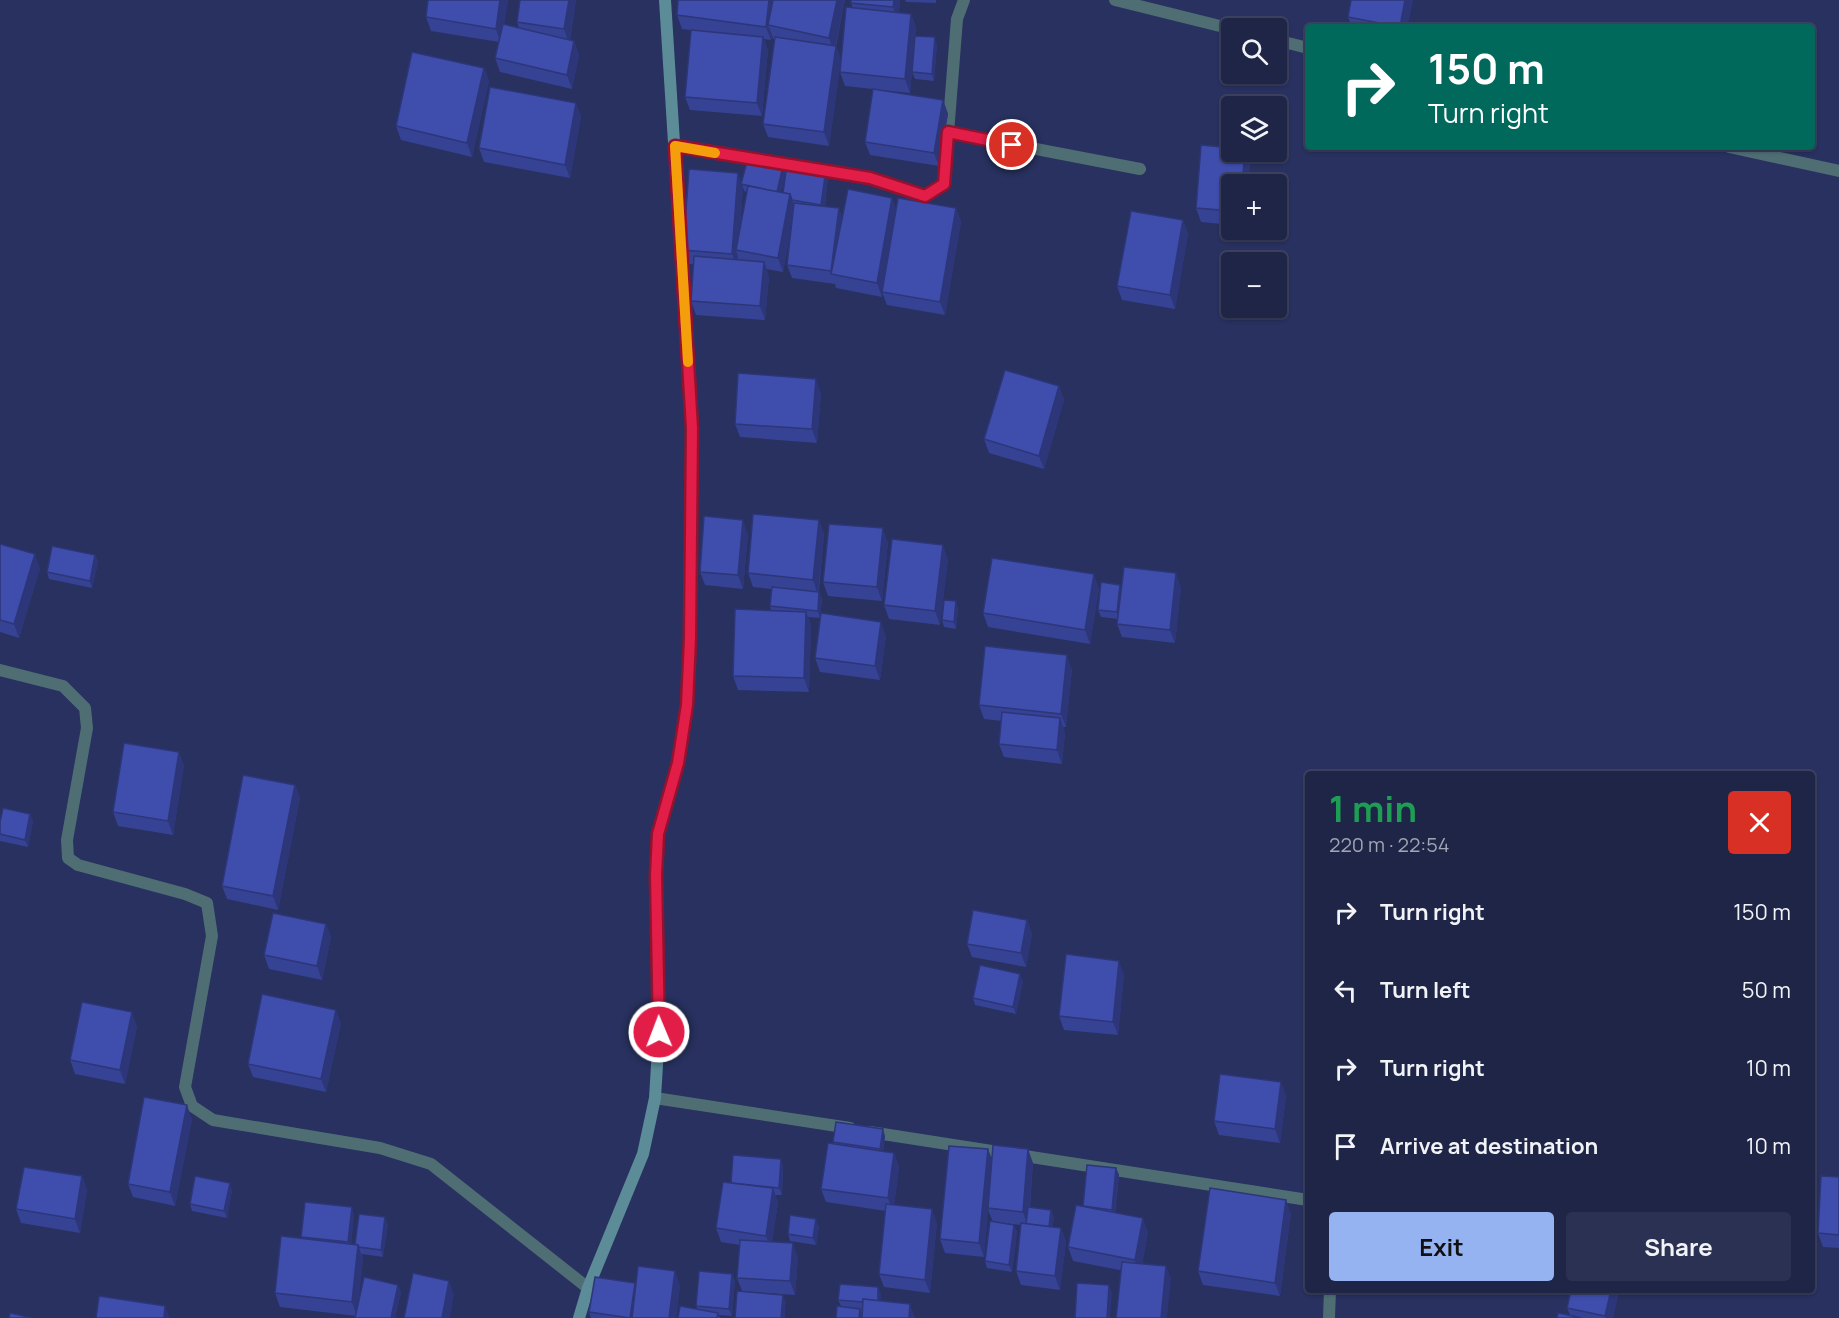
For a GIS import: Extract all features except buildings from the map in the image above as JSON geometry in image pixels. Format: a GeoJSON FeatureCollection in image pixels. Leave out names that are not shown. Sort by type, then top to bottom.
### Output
{"type":"FeatureCollection","features":[{"type":"Feature","properties":{"kind":"street"},"geometry":{"type":"LineString","coordinates":[[579,1318],[588,1288],[643,1154],[655,1098],[659,1032],[656,875],[658,834],[678,763],[687,705],[690,639],[692,428],[665,0]]}},
{"type":"Feature","properties":{"kind":"street"},"geometry":{"type":"LineString","coordinates":[[675,146],[870,178],[925,196],[944,184],[957,19],[964,0]]}},
{"type":"Feature","properties":{"kind":"street"},"geometry":{"type":"LineString","coordinates":[[1115,0],[1221,26]]}},
{"type":"Feature","properties":{"kind":"street"},"geometry":{"type":"LineString","coordinates":[[1287,43],[1305,47]]}},
{"type":"Feature","properties":{"kind":"street"},"geometry":{"type":"LineString","coordinates":[[948,132],[1140,170]]}},
{"type":"Feature","properties":{"kind":"street"},"geometry":{"type":"LineString","coordinates":[[1743,150],[1839,171]]}},
{"type":"Feature","properties":{"kind":"street"},"geometry":{"type":"LineString","coordinates":[[0,670],[63,686],[85,708],[87,728],[67,840],[68,858],[78,865],[185,894],[207,903],[212,936],[185,1087],[192,1106],[213,1120],[380,1148],[432,1164],[588,1288]]}},
{"type":"Feature","properties":{"kind":"street"},"geometry":{"type":"LineString","coordinates":[[655,1098],[1305,1200]]}},
{"type":"Feature","properties":{"kind":"street"},"geometry":{"type":"LineString","coordinates":[[1329,1293],[1329,1318]]}},
{"type":"Feature","properties":{"kind":"slow traffic"},"geometry":{"type":"LineString","coordinates":[[688,362],[675,146],[715,153]]}},
{"type":"Feature","properties":{"kind":"route"},"geometry":{"type":"LineString","coordinates":[[659,1032],[656,875],[658,834],[678,763],[687,705],[690,639],[692,428],[675,146],[870,178],[925,196],[944,184],[948,132],[1012,145]]}}]}
